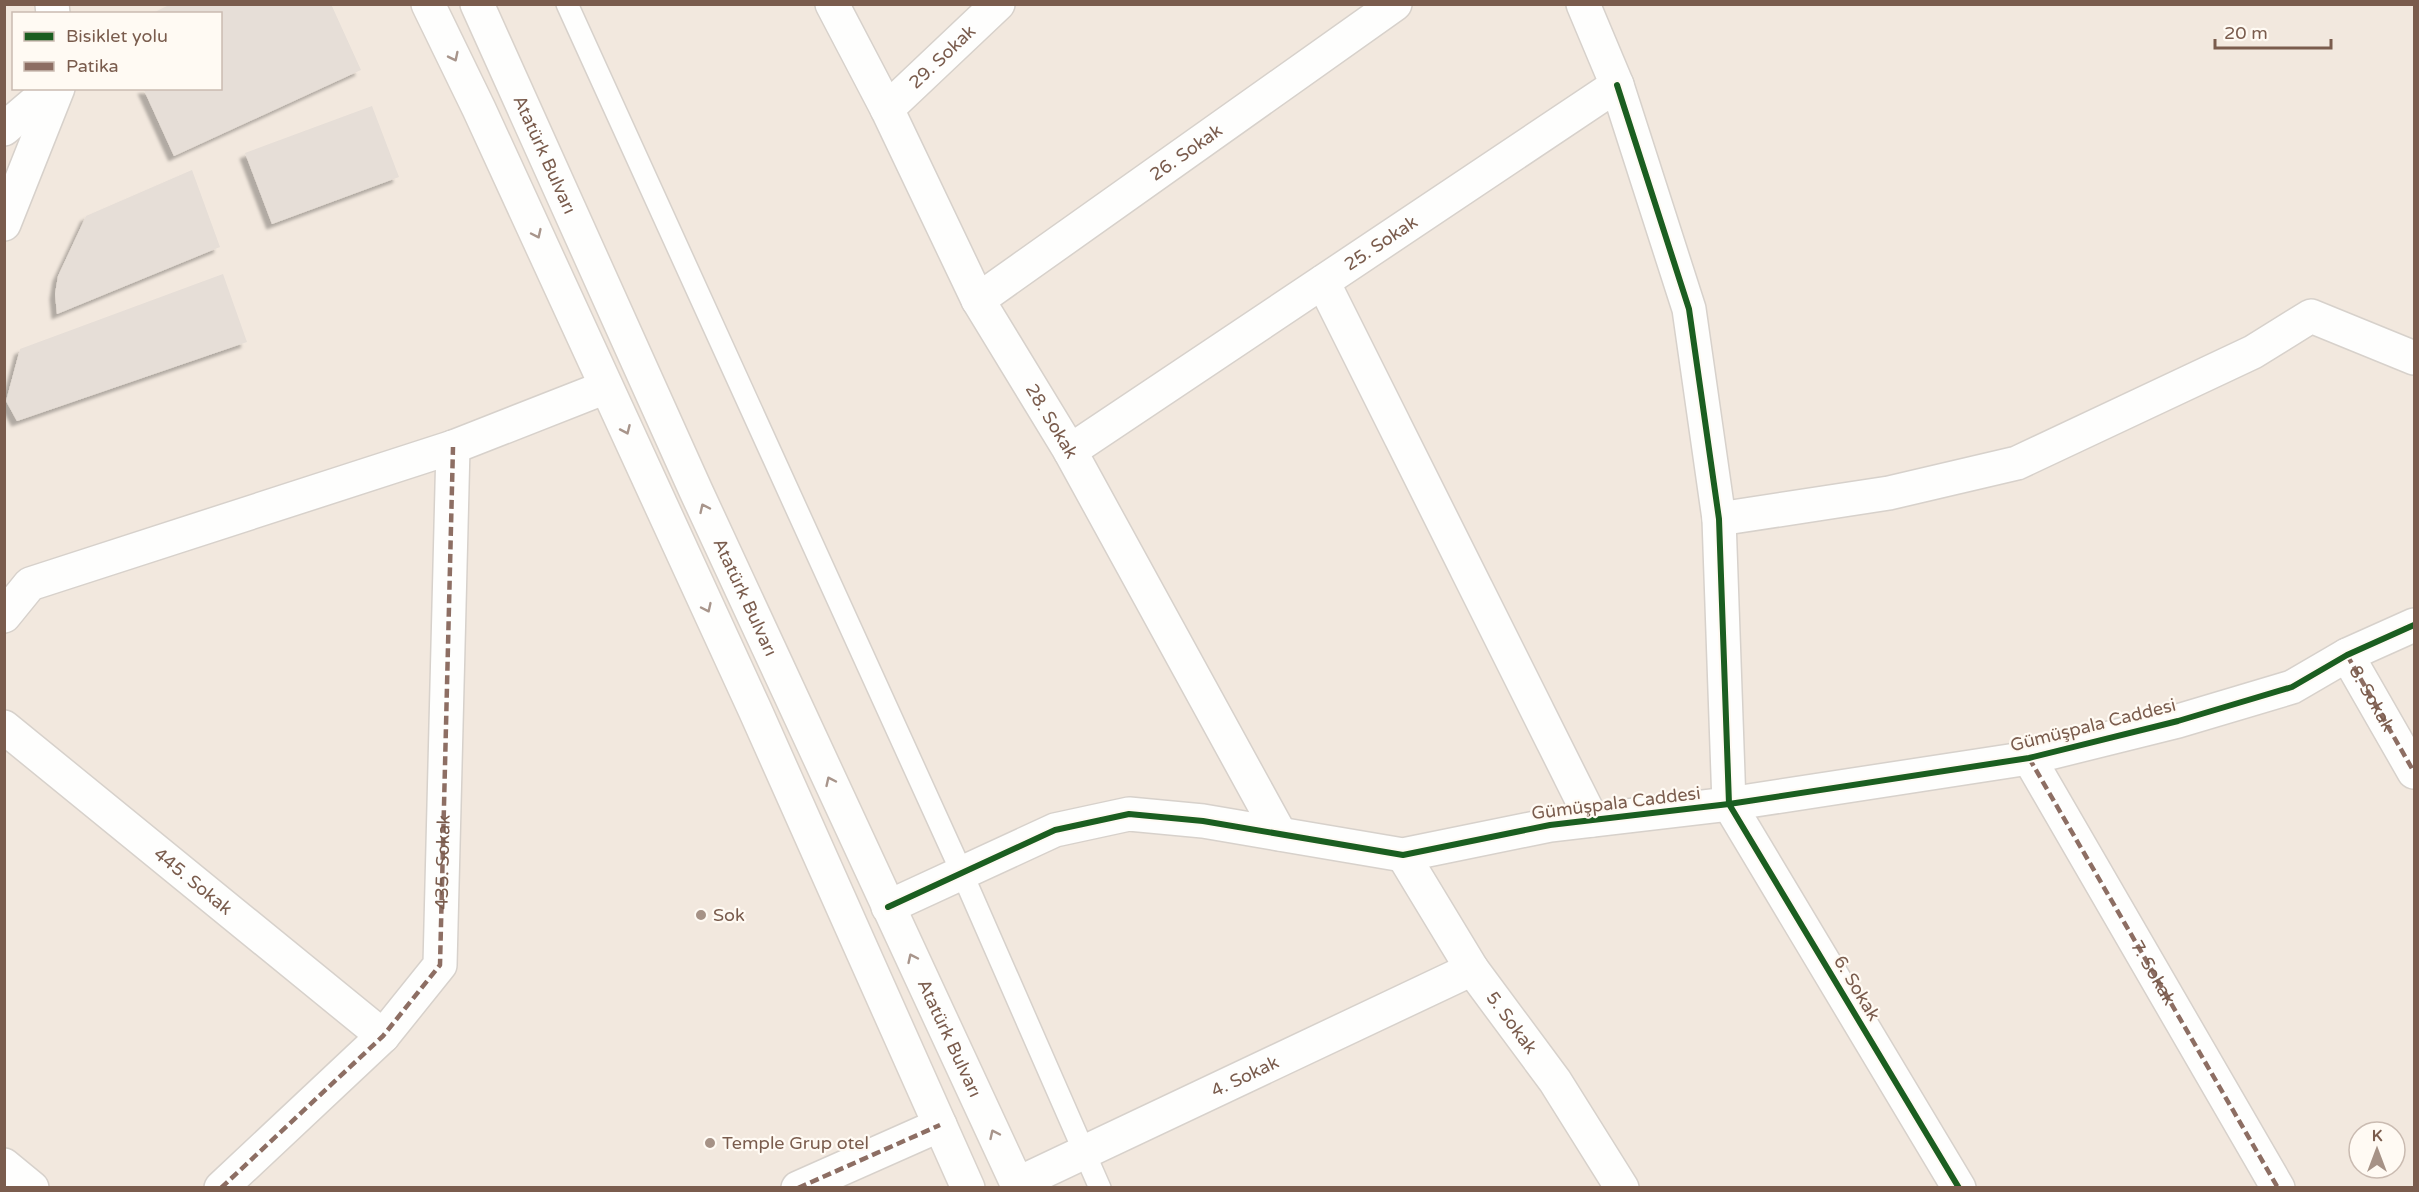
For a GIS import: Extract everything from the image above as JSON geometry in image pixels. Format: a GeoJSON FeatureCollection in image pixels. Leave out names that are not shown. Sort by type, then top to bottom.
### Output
{"type":"FeatureCollection","features":[{"type":"Feature","properties":{"kind":"street"},"geometry":{"type":"LineString","coordinates":[[428,4],[489,130],[765,732],[968,1188]]}},
{"type":"Feature","properties":{"kind":"street","name":"Atatürk Bulvarı"},"geometry":{"type":"LineString","coordinates":[[477,4],[691,480],[1018,1186]]}},
{"type":"Feature","properties":{"kind":"street","name":"28. Sokak"},"geometry":{"type":"LineString","coordinates":[[832,4],[887,109],[978,300],[1070,451],[1280,834]]}},
{"type":"Feature","properties":{"kind":"street","name":"29. Sokak"},"geometry":{"type":"LineString","coordinates":[[887,109],[998,4]]}},
{"type":"Feature","properties":{"kind":"street","name":"26. Sokak"},"geometry":{"type":"LineString","coordinates":[[978,300],[1395,4]]}},
{"type":"Feature","properties":{"kind":"street"},"geometry":{"type":"LineString","coordinates":[[1583,4],[1617,85],[1689,309],[1719,519],[1729,804]]}},
{"type":"Feature","properties":{"kind":"street","name":"25. Sokak"},"geometry":{"type":"LineString","coordinates":[[1070,451],[1617,85]]}},
{"type":"Feature","properties":{"kind":"street"},"geometry":{"type":"LineString","coordinates":[[4,129],[50,90]]}},
{"type":"Feature","properties":{"kind":"street"},"geometry":{"type":"LineString","coordinates":[[4,224],[57,90]]}},
{"type":"Feature","properties":{"kind":"street"},"geometry":{"type":"LineString","coordinates":[[1323,282],[1592,820]]}},
{"type":"Feature","properties":{"kind":"street"},"geometry":{"type":"LineString","coordinates":[[1719,519],[1888,493],[2017,463],[2253,352],[2311,316],[2415,358]]}},
{"type":"Feature","properties":{"kind":"street"},"geometry":{"type":"LineString","coordinates":[[4,616],[30,584],[453,447],[606,387]]}},
{"type":"Feature","properties":{"kind":"street","name":"435. Sokak"},"geometry":{"type":"LineString","coordinates":[[220,1188],[383,1036],[440,965],[453,447]]}},
{"type":"Feature","properties":{"kind":"street","name":"Gümüşpala Caddesi"},"geometry":{"type":"LineString","coordinates":[[888,907],[1055,830],[1129,814],[1203,821],[1403,855],[1550,825],[1729,804],[2029,758],[2178,721],[2292,687],[2346,655],[2415,625]]}},
{"type":"Feature","properties":{"kind":"street","name":"8. Sokak"},"geometry":{"type":"LineString","coordinates":[[2346,655],[2415,772]]}},
{"type":"Feature","properties":{"kind":"street","name":"445. Sokak"},"geometry":{"type":"LineString","coordinates":[[4,727],[383,1036]]}},
{"type":"Feature","properties":{"kind":"street","name":"7. Sokak"},"geometry":{"type":"LineString","coordinates":[[2029,758],[2278,1188]]}},
{"type":"Feature","properties":{"kind":"street","name":"6. Sokak"},"geometry":{"type":"LineString","coordinates":[[1729,804],[1959,1188]]}},
{"type":"Feature","properties":{"kind":"street","name":"5. Sokak"},"geometry":{"type":"LineString","coordinates":[[1403,855],[1472,969],[1555,1081],[1622,1188]]}},
{"type":"Feature","properties":{"kind":"street","name":"4. Sokak"},"geometry":{"type":"LineString","coordinates":[[1018,1186],[1083,1152],[1472,969]]}},
{"type":"Feature","properties":{"kind":"street"},"geometry":{"type":"LineString","coordinates":[[798,1188],[940,1125]]}},
{"type":"Feature","properties":{"kind":"street"},"geometry":{"type":"LineString","coordinates":[[4,1165],[32,1188]]}},
{"type":"Feature","properties":{"kind":"lane"},"geometry":{"type":"LineString","coordinates":[[567,4],[962,873],[1100,1188]]}},
{"type":"Feature","properties":{"kind":"shaded area"},"geometry":{"type":"Polygon","coordinates":[[[5,5],[2414,5],[2414,1187],[5,1187],[5,5]]]}},
{"type":"Feature","properties":{"kind":"building"},"geometry":{"type":"Polygon","coordinates":[[[171,4],[331,4],[361,70],[174,156],[144,90],[222,90],[222,12],[155,12],[171,4]]]}},
{"type":"Feature","properties":{"kind":"building"},"geometry":{"type":"Polygon","coordinates":[[[372,106],[399,177],[272,224],[245,153],[372,106]]]}},
{"type":"Feature","properties":{"kind":"building"},"geometry":{"type":"Polygon","coordinates":[[[192,170],[220,247],[57,314],[55,294],[58,276],[86,216],[192,170]]]}},
{"type":"Feature","properties":{"kind":"building"},"geometry":{"type":"Polygon","coordinates":[[[223,274],[247,342],[17,421],[6,401],[20,349],[223,274]]]}},
{"type":"Feature","properties":{"kind":"marked path"},"geometry":{"type":"LineString","coordinates":[[221,1188],[383,1036],[440,965],[453,447]]}},
{"type":"Feature","properties":{"kind":"marked path"},"geometry":{"type":"LineString","coordinates":[[2347,655],[2414,772]]}},
{"type":"Feature","properties":{"kind":"marked path"},"geometry":{"type":"LineString","coordinates":[[2029,758],[2278,1188]]}},
{"type":"Feature","properties":{"kind":"marked path"},"geometry":{"type":"LineString","coordinates":[[798,1188],[940,1125]]}},
{"type":"Feature","properties":{"kind":"cycle path"},"geometry":{"type":"LineString","coordinates":[[1617,85],[1689,309],[1719,519],[1729,804],[1959,1188]]}},
{"type":"Feature","properties":{"kind":"cycle path"},"geometry":{"type":"LineString","coordinates":[[888,907],[1055,830],[1129,814],[1203,821],[1403,855],[1550,825],[1729,804],[2029,758],[2178,721],[2292,687],[2347,655],[2414,625]]}},
{"type":"Feature","properties":{"kind":"place","name":"Sok"},"geometry":{"type":"Point","coordinates":[701,915]}},
{"type":"Feature","properties":{"kind":"place","name":"Temple Grup otel"},"geometry":{"type":"Point","coordinates":[710,1143]}}]}
